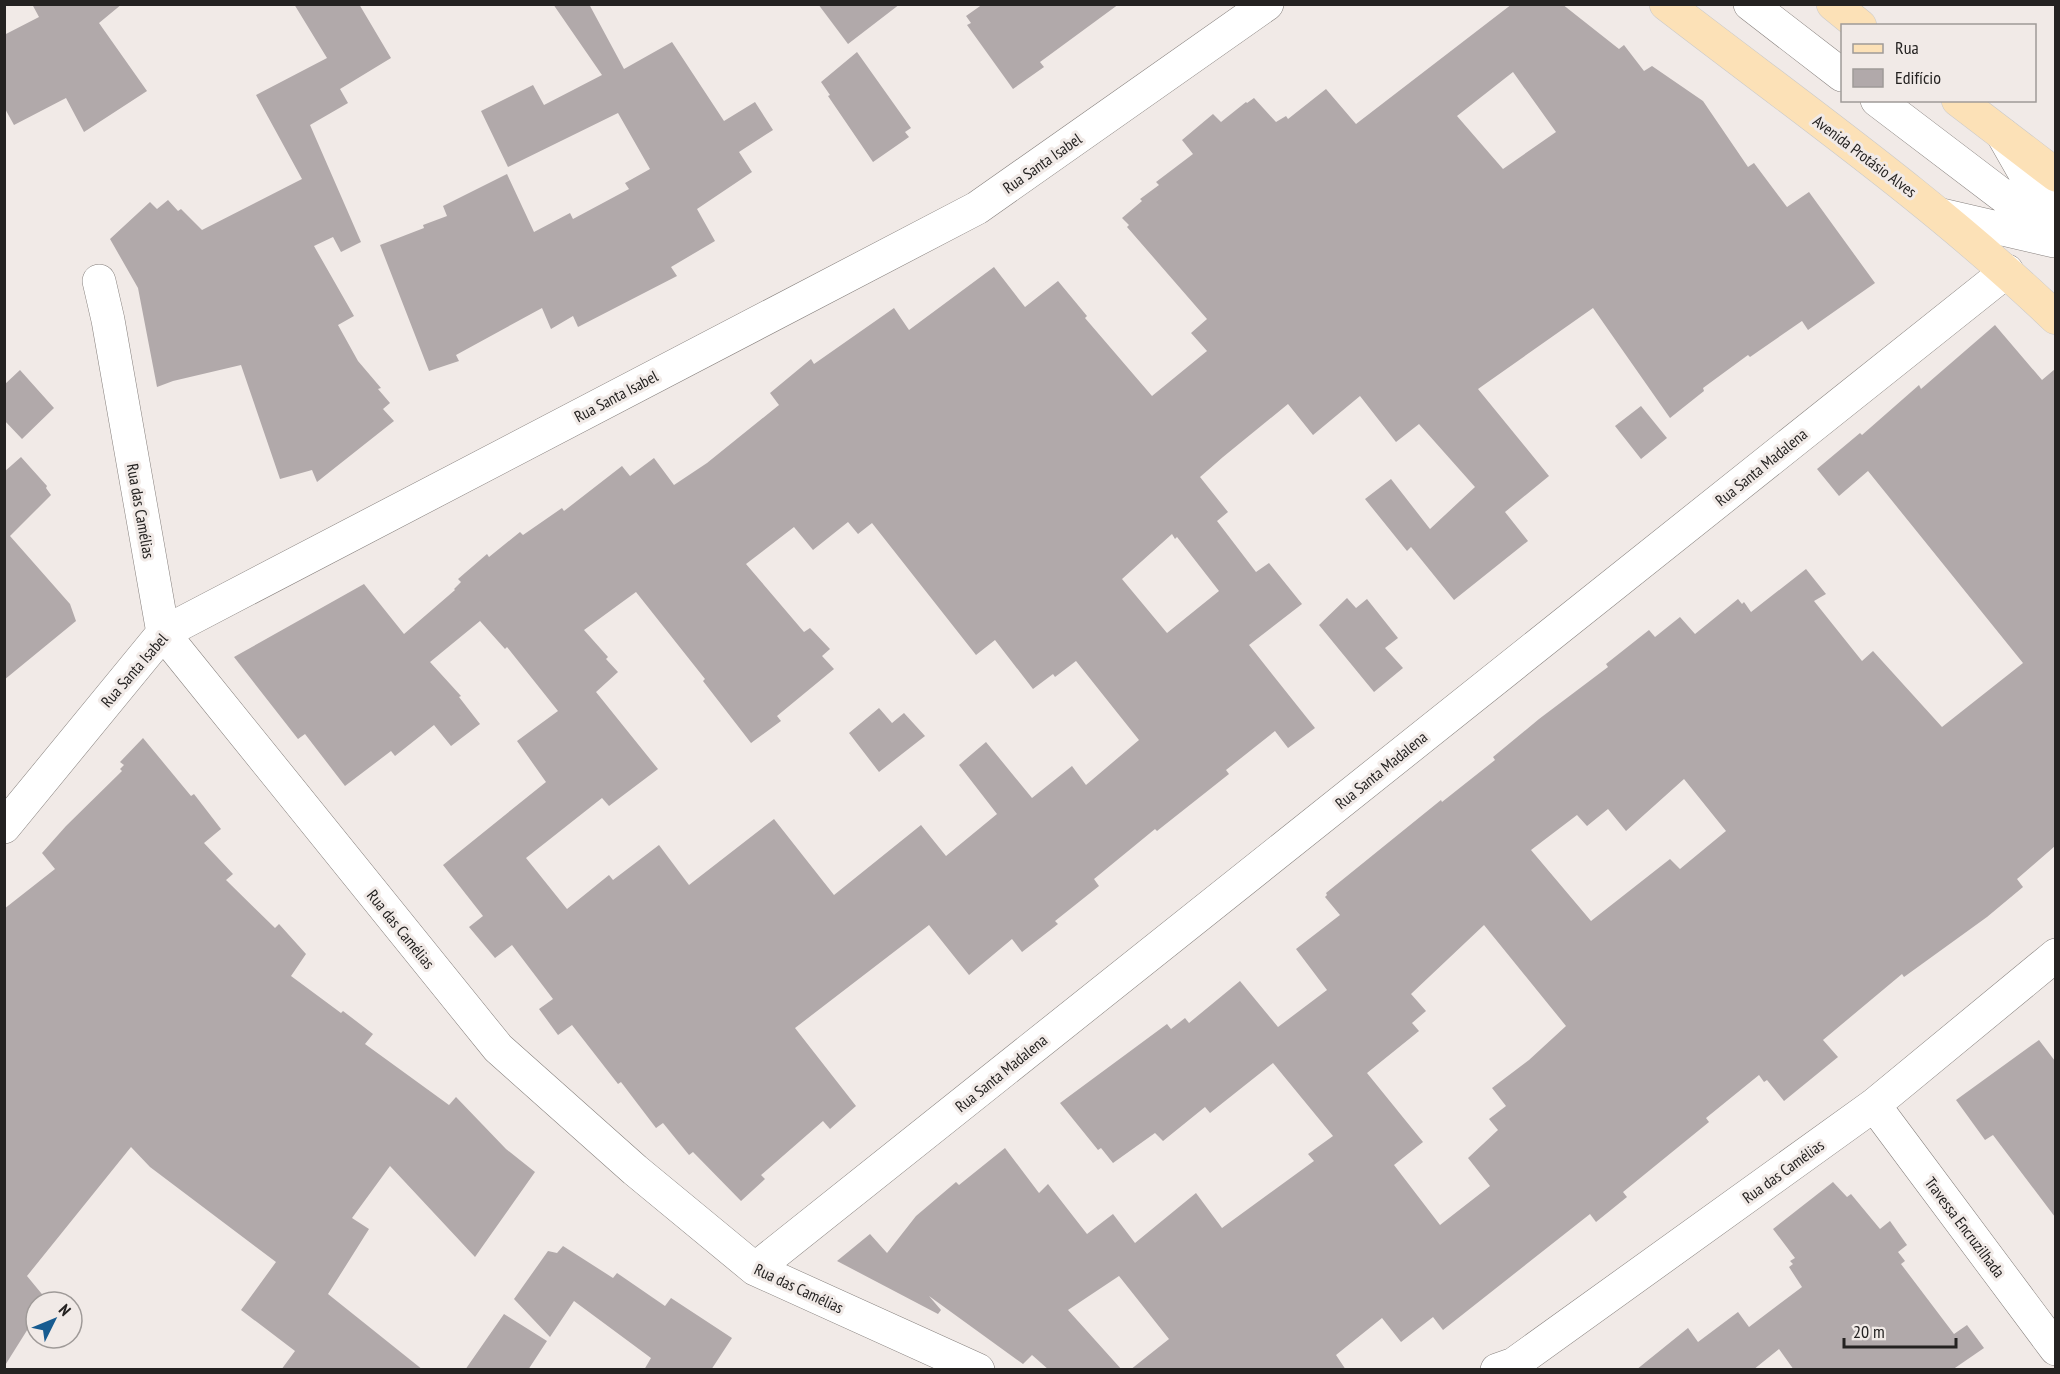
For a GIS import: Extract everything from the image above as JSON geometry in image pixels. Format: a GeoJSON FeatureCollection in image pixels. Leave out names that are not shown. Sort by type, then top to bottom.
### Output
{"type":"FeatureCollection","features":[{"type":"Feature","properties":{"kind":"main road","name":"Avenida Protásio Alves"},"geometry":{"type":"LineString","coordinates":[[1666,4],[1942,215],[2007,271],[2055,318]]}},
{"type":"Feature","properties":{"kind":"main road"},"geometry":{"type":"LineString","coordinates":[[1833,4],[1858,24]]}},
{"type":"Feature","properties":{"kind":"main road"},"geometry":{"type":"LineString","coordinates":[[1961,102],[2055,176]]}},
{"type":"Feature","properties":{"kind":"street","name":"Rua Santa Isabel"},"geometry":{"type":"LineString","coordinates":[[4,827],[163,633],[977,208],[1268,4]]}},
{"type":"Feature","properties":{"kind":"street"},"geometry":{"type":"LineString","coordinates":[[1750,4],[1841,74]]}},
{"type":"Feature","properties":{"kind":"street"},"geometry":{"type":"LineString","coordinates":[[1880,102],[2055,239]]}},
{"type":"Feature","properties":{"kind":"street"},"geometry":{"type":"LineString","coordinates":[[2003,135],[2055,228]]}},
{"type":"Feature","properties":{"kind":"street"},"geometry":{"type":"LineString","coordinates":[[1942,215],[2055,239]]}},
{"type":"Feature","properties":{"kind":"street","name":"Rua Santa Madalena"},"geometry":{"type":"LineString","coordinates":[[755,1269],[2007,271]]}},
{"type":"Feature","properties":{"kind":"street","name":"Rua das Camélias"},"geometry":{"type":"LineString","coordinates":[[99,281],[108,320],[163,633],[498,1048],[635,1170],[755,1269],[978,1370]]}},
{"type":"Feature","properties":{"kind":"street","name":"Rua das Camélias"},"geometry":{"type":"LineString","coordinates":[[1497,1370],[1514,1364],[1875,1105],[2055,955]]}},
{"type":"Feature","properties":{"kind":"street","name":"Travessa Encruzilhada"},"geometry":{"type":"LineString","coordinates":[[1875,1105],[2055,1349]]}},
{"type":"Feature","properties":{"kind":"building"},"geometry":{"type":"Polygon","coordinates":[[[32,4],[122,4],[99,23],[147,91],[84,132],[66,98],[14,125],[4,107],[4,35],[39,17],[32,4]]]}},
{"type":"Feature","properties":{"kind":"building"},"geometry":{"type":"Polygon","coordinates":[[[294,4],[359,4],[391,58],[340,89],[348,103],[310,125],[361,242],[341,252],[333,237],[314,246],[354,316],[338,325],[358,361],[381,388],[378,389],[390,403],[383,409],[394,421],[317,482],[312,470],[280,479],[241,365],[157,387],[138,288],[110,239],[150,202],[157,209],[168,200],[178,211],[181,209],[202,230],[302,179],[256,95],[327,58],[294,4]]]}},
{"type":"Feature","properties":{"kind":"building"},"geometry":{"type":"Polygon","coordinates":[[[553,4],[589,4],[624,69],[672,42],[724,121],[755,102],[773,130],[739,152],[752,172],[697,209],[715,241],[671,267],[677,276],[578,327],[573,316],[551,329],[542,308],[456,355],[459,361],[429,371],[380,245],[424,228],[423,225],[447,216],[443,206],[507,174],[534,232],[570,213],[573,219],[629,189],[625,183],[650,169],[618,113],[508,167],[481,111],[533,85],[544,105],[602,75],[553,4]]]}},
{"type":"Feature","properties":{"kind":"building"},"geometry":{"type":"Polygon","coordinates":[[[818,4],[900,4],[848,44],[818,4]]]}},
{"type":"Feature","properties":{"kind":"building"},"geometry":{"type":"Polygon","coordinates":[[[983,4],[1119,4],[1040,62],[1044,67],[1013,89],[967,25],[971,23],[966,16],[983,4]]]}},
{"type":"Feature","properties":{"kind":"building"},"geometry":{"type":"Polygon","coordinates":[[[1512,4],[1562,4],[1619,49],[1624,45],[1644,71],[1652,66],[1703,101],[1748,167],[1754,163],[1787,207],[1809,192],[1875,283],[1808,330],[1802,321],[1750,357],[1748,355],[1703,388],[1704,391],[1670,418],[1593,308],[1478,389],[1549,476],[1505,512],[1528,541],[1454,600],[1411,547],[1407,551],[1365,499],[1391,479],[1430,529],[1475,487],[1419,424],[1396,442],[1360,396],[1313,435],[1288,404],[1200,477],[1228,512],[1217,521],[1256,572],[1269,563],[1302,604],[1249,645],[1315,728],[1288,748],[1275,731],[1226,770],[1229,774],[1157,831],[1155,829],[1094,879],[1099,886],[1055,921],[1058,924],[1022,952],[1012,939],[969,975],[929,925],[795,1028],[856,1106],[830,1129],[823,1121],[761,1175],[765,1179],[741,1201],[693,1152],[689,1155],[663,1123],[656,1128],[621,1082],[618,1084],[572,1025],[558,1035],[539,1009],[553,999],[512,945],[495,958],[469,927],[483,916],[443,865],[546,782],[517,741],[558,711],[507,647],[505,649],[480,621],[430,662],[461,696],[459,697],[480,724],[451,746],[434,725],[395,756],[391,751],[345,786],[305,734],[298,739],[234,657],[364,584],[404,634],[455,590],[461,582],[458,579],[487,554],[489,557],[520,532],[523,535],[562,508],[564,511],[622,466],[630,476],[654,458],[674,485],[707,463],[779,405],[770,393],[811,359],[814,364],[894,308],[909,330],[994,267],[1025,307],[1058,281],[1087,316],[1085,318],[1152,396],[1207,351],[1191,333],[1207,319],[1127,227],[1129,225],[1122,218],[1142,201],[1140,199],[1159,185],[1156,182],[1193,154],[1182,140],[1213,114],[1221,122],[1254,98],[1276,122],[1286,116],[1288,119],[1326,89],[1356,124],[1512,4]],[[1513,72],[1457,116],[1503,169],[1556,132],[1513,72]],[[848,522],[813,550],[794,527],[746,564],[804,632],[810,628],[830,649],[822,656],[834,669],[777,716],[781,721],[751,743],[703,681],[705,679],[636,592],[584,630],[618,672],[596,692],[658,769],[609,806],[602,798],[526,858],[567,909],[609,875],[613,880],[659,845],[689,885],[774,819],[834,895],[921,825],[946,856],[997,814],[959,765],[986,742],[1032,798],[1072,766],[1086,785],[1139,740],[1076,661],[1055,677],[1053,674],[1033,689],[995,640],[976,655],[872,523],[858,534],[848,522]],[[1172,534],[1122,579],[1167,633],[1219,591],[1177,537],[1175,539],[1172,534]]]}},
{"type":"Feature","properties":{"kind":"building"},"geometry":{"type":"Polygon","coordinates":[[[857,52],[911,128],[905,132],[909,137],[873,162],[821,82],[857,52]]]}},
{"type":"Feature","properties":{"kind":"building"},"geometry":{"type":"Polygon","coordinates":[[[1995,325],[2042,380],[2055,369],[2055,846],[2017,879],[2023,887],[1987,917],[1904,977],[1902,974],[1823,1040],[1838,1057],[1784,1101],[1767,1080],[1764,1082],[1759,1075],[1706,1118],[1709,1122],[1623,1192],[1627,1197],[1596,1222],[1590,1214],[1443,1330],[1433,1317],[1401,1342],[1382,1318],[1336,1355],[1346,1370],[1130,1370],[1169,1339],[1119,1276],[1068,1310],[1122,1370],[1049,1370],[1032,1355],[1023,1364],[929,1296],[941,1310],[938,1314],[837,1261],[870,1234],[887,1253],[916,1216],[956,1182],[959,1185],[1005,1148],[1039,1193],[1048,1184],[1087,1234],[1113,1214],[1135,1243],[1196,1193],[1222,1228],[1314,1161],[1308,1154],[1333,1136],[1273,1063],[1210,1113],[1205,1107],[1163,1141],[1155,1133],[1113,1163],[1101,1148],[1098,1150],[1060,1103],[1167,1024],[1171,1029],[1185,1018],[1189,1023],[1240,981],[1278,1027],[1327,990],[1296,949],[1340,915],[1325,897],[1326,893],[1441,800],[1442,802],[1495,760],[1493,757],[1608,667],[1606,664],[1649,630],[1655,637],[1680,617],[1695,634],[1738,599],[1742,604],[1744,602],[1751,612],[1806,569],[1826,594],[1814,601],[1862,661],[1873,651],[1942,727],[2023,663],[1868,471],[1839,496],[1817,469],[1860,433],[1862,435],[1919,385],[1921,389],[1995,325]],[[1684,779],[1626,831],[1608,809],[1587,826],[1577,815],[1531,850],[1591,921],[1670,859],[1680,869],[1726,831],[1684,779]],[[1484,925],[1411,994],[1426,1011],[1412,1023],[1419,1031],[1367,1073],[1423,1142],[1394,1165],[1440,1225],[1490,1186],[1468,1158],[1498,1130],[1489,1119],[1506,1106],[1492,1088],[1529,1060],[1566,1026],[1484,925]]]}},
{"type":"Feature","properties":{"kind":"building"},"geometry":{"type":"Polygon","coordinates":[[[20,370],[54,408],[22,439],[4,420],[4,385],[20,370]]]}},
{"type":"Feature","properties":{"kind":"building"},"geometry":{"type":"Polygon","coordinates":[[[1641,406],[1667,438],[1641,459],[1615,426],[1641,406]]]}},
{"type":"Feature","properties":{"kind":"building"},"geometry":{"type":"Polygon","coordinates":[[[21,457],[47,486],[51,495],[10,536],[70,604],[76,621],[4,680],[4,472],[21,457]]]}},
{"type":"Feature","properties":{"kind":"building"},"geometry":{"type":"Polygon","coordinates":[[[1347,598],[1356,608],[1367,599],[1398,638],[1385,648],[1403,668],[1374,692],[1319,625],[1347,598]]]}},
{"type":"Feature","properties":{"kind":"building"},"geometry":{"type":"Polygon","coordinates":[[[879,708],[892,723],[904,713],[925,736],[879,772],[849,733],[879,708]]]}},
{"type":"Feature","properties":{"kind":"building"},"geometry":{"type":"Polygon","coordinates":[[[143,738],[191,796],[194,794],[221,829],[204,843],[233,874],[226,880],[275,928],[279,924],[306,954],[291,976],[373,1034],[365,1044],[449,1105],[456,1097],[506,1149],[535,1172],[475,1257],[390,1166],[352,1218],[369,1229],[328,1294],[423,1370],[281,1370],[295,1351],[241,1310],[276,1262],[150,1167],[131,1147],[27,1276],[39,1290],[24,1290],[24,1335],[4,1367],[4,909],[55,869],[42,853],[122,771],[120,769],[124,765],[120,762],[143,738]]]}},
{"type":"Feature","properties":{"kind":"building"},"geometry":{"type":"Polygon","coordinates":[[[2039,1040],[2055,1061],[2055,1217],[1993,1135],[1985,1140],[1956,1100],[2039,1040]]]}},
{"type":"Feature","properties":{"kind":"building"},"geometry":{"type":"Polygon","coordinates":[[[1833,1182],[1847,1197],[1851,1194],[1880,1229],[1890,1221],[1907,1245],[1898,1252],[1905,1261],[1901,1264],[1954,1334],[1967,1325],[1984,1348],[1952,1370],[1794,1370],[1779,1349],[1753,1370],[1636,1370],[1688,1328],[1698,1342],[1738,1312],[1749,1327],[1802,1287],[1789,1267],[1793,1264],[1790,1261],[1795,1258],[1773,1229],[1833,1182]]]}},
{"type":"Feature","properties":{"kind":"building"},"geometry":{"type":"Polygon","coordinates":[[[563,1246],[613,1278],[617,1273],[665,1306],[671,1298],[732,1338],[711,1370],[644,1370],[651,1358],[574,1301],[550,1337],[514,1299],[548,1251],[557,1253],[563,1246]]]}},
{"type":"Feature","properties":{"kind":"building"},"geometry":{"type":"Polygon","coordinates":[[[504,1314],[547,1341],[528,1370],[465,1370],[504,1314]]]}}]}
